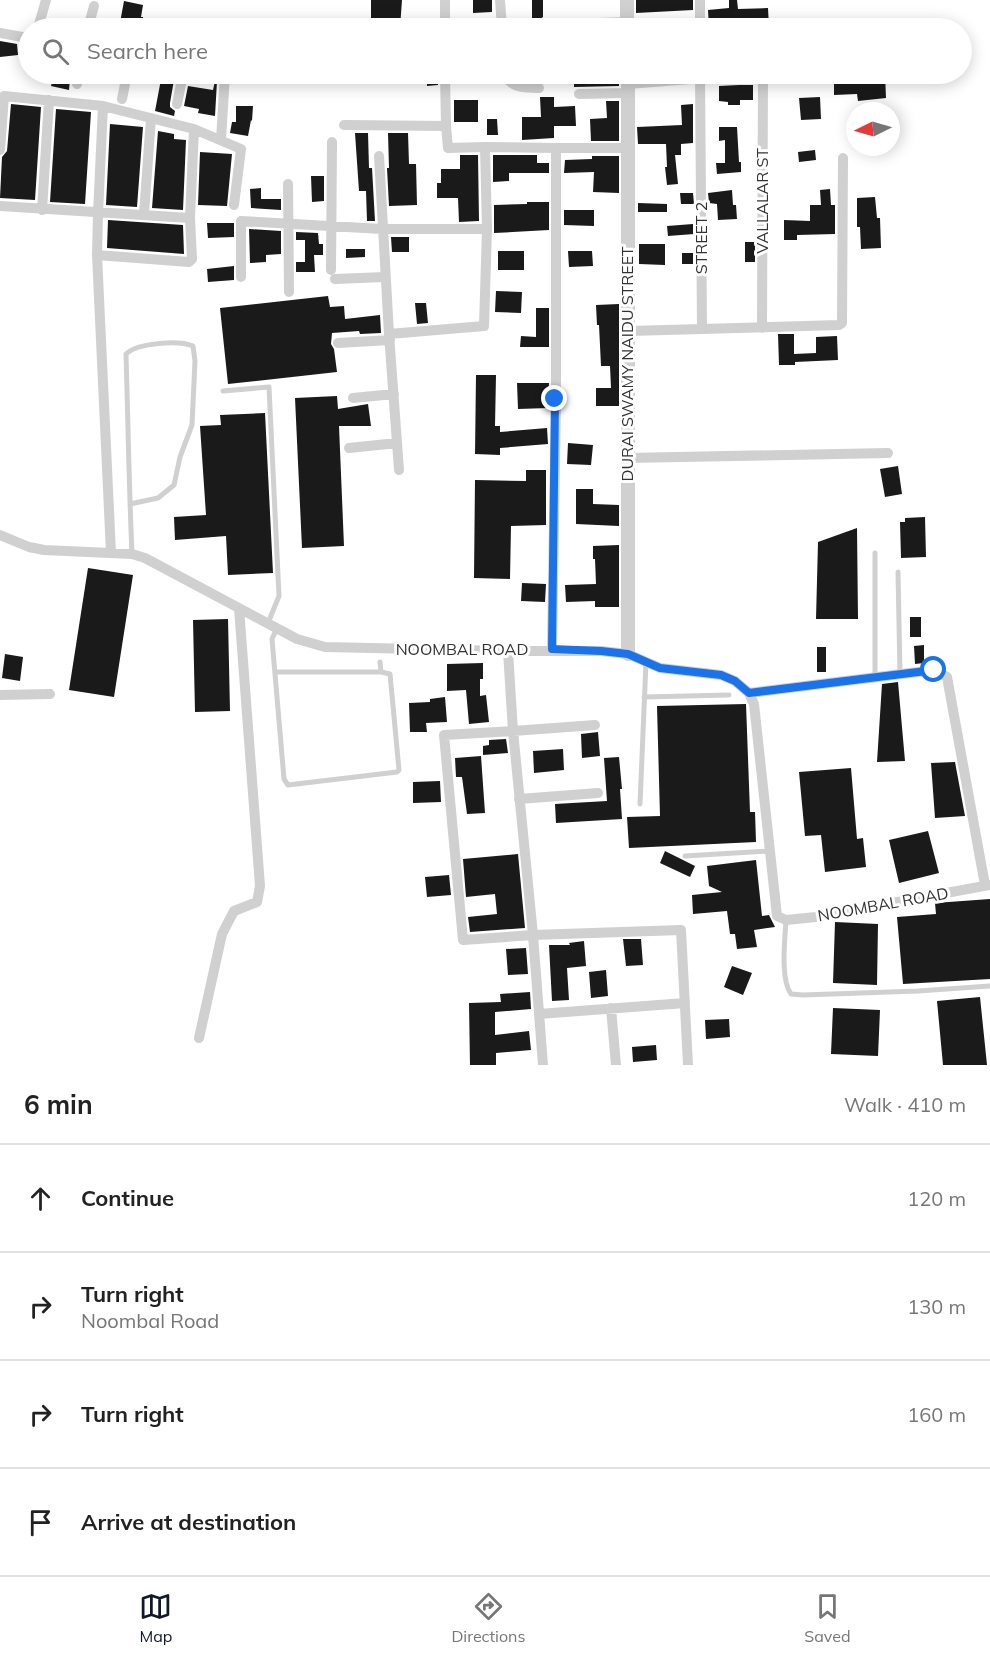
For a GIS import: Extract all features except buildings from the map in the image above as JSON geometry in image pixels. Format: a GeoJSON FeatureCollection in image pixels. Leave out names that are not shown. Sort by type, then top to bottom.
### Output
{"type":"FeatureCollection","features":[{"type":"Feature","properties":{"kind":"street"},"geometry":{"type":"LineString","coordinates":[[41,18],[46,0]]}},
{"type":"Feature","properties":{"kind":"street"},"geometry":{"type":"LineString","coordinates":[[445,0],[445,18]]}},
{"type":"Feature","properties":{"kind":"street"},"geometry":{"type":"LineString","coordinates":[[500,0],[501,18]]}},
{"type":"Feature","properties":{"kind":"street"},"geometry":{"type":"LineString","coordinates":[[627,0],[627,18]]}},
{"type":"Feature","properties":{"kind":"street"},"geometry":{"type":"LineString","coordinates":[[700,0],[700,18]]}},
{"type":"Feature","properties":{"kind":"street"},"geometry":{"type":"LineString","coordinates":[[91,18],[94,6]]}},
{"type":"Feature","properties":{"kind":"street"},"geometry":{"type":"LineString","coordinates":[[0,33],[18,36]]}},
{"type":"Feature","properties":{"kind":"street"},"geometry":{"type":"LineString","coordinates":[[122,99],[125,84]]}},
{"type":"Feature","properties":{"kind":"street"},"geometry":{"type":"LineString","coordinates":[[177,104],[181,84]]}},
{"type":"Feature","properties":{"kind":"street"},"geometry":{"type":"LineString","coordinates":[[221,140],[225,84]]}},
{"type":"Feature","properties":{"kind":"street"},"geometry":{"type":"LineString","coordinates":[[445,84],[448,148],[626,148]]}},
{"type":"Feature","properties":{"kind":"street"},"geometry":{"type":"LineString","coordinates":[[513,84],[539,88]]}},
{"type":"Feature","properties":{"kind":"street"},"geometry":{"type":"LineString","coordinates":[[579,93],[623,84]]}},
{"type":"Feature","properties":{"kind":"street","name":"DURAI SWAMY NAIDU STREET"},"geometry":{"type":"LineString","coordinates":[[628,84],[626,148],[629,331],[628,654]]}},
{"type":"Feature","properties":{"kind":"street","name":"STREET 2"},"geometry":{"type":"LineString","coordinates":[[700,84],[702,329]]}},
{"type":"Feature","properties":{"kind":"street","name":"VALLALAR ST"},"geometry":{"type":"LineString","coordinates":[[762,328],[763,84]]}},
{"type":"Feature","properties":{"kind":"street"},"geometry":{"type":"LineString","coordinates":[[0,150],[4,96],[103,106],[194,129],[241,149],[234,205]]}},
{"type":"Feature","properties":{"kind":"street"},"geometry":{"type":"LineString","coordinates":[[42,210],[49,100]]}},
{"type":"Feature","properties":{"kind":"street"},"geometry":{"type":"LineString","coordinates":[[103,106],[97,255],[111,553]]}},
{"type":"Feature","properties":{"kind":"street"},"geometry":{"type":"LineString","coordinates":[[144,214],[151,118]]}},
{"type":"Feature","properties":{"kind":"street"},"geometry":{"type":"LineString","coordinates":[[344,124],[446,126]]}},
{"type":"Feature","properties":{"kind":"street"},"geometry":{"type":"LineString","coordinates":[[97,255],[189,262],[192,258],[190,218],[194,129]]}},
{"type":"Feature","properties":{"kind":"street"},"geometry":{"type":"LineString","coordinates":[[332,142],[333,274],[385,277]]}},
{"type":"Feature","properties":{"kind":"street"},"geometry":{"type":"LineString","coordinates":[[338,343],[484,326],[486,229],[484,147]]}},
{"type":"Feature","properties":{"kind":"street"},"geometry":{"type":"LineString","coordinates":[[552,649],[556,387],[556,148]]}},
{"type":"Feature","properties":{"kind":"street"},"geometry":{"type":"LineString","coordinates":[[379,156],[399,470]]}},
{"type":"Feature","properties":{"kind":"street"},"geometry":{"type":"LineString","coordinates":[[629,331],[762,328],[843,323],[843,158]]}},
{"type":"Feature","properties":{"kind":"street"},"geometry":{"type":"LineString","coordinates":[[288,184],[289,292]]}},
{"type":"Feature","properties":{"kind":"street"},"geometry":{"type":"LineString","coordinates":[[0,206],[98,214],[144,214],[190,218]]}},
{"type":"Feature","properties":{"kind":"street"},"geometry":{"type":"LineString","coordinates":[[241,277],[241,221],[382,229],[486,229]]}},
{"type":"Feature","properties":{"kind":"street"},"geometry":{"type":"LineString","coordinates":[[353,398],[394,394]]}},
{"type":"Feature","properties":{"kind":"street"},"geometry":{"type":"LineString","coordinates":[[349,448],[397,443]]}},
{"type":"Feature","properties":{"kind":"street"},"geometry":{"type":"LineString","coordinates":[[627,458],[888,453]]}},
{"type":"Feature","properties":{"kind":"street","name":"NOOMBAL ROAD"},"geometry":{"type":"LineString","coordinates":[[0,535],[29,547],[44,550],[132,554],[145,558],[297,639],[325,647],[601,651],[628,654],[660,668],[721,675],[735,681],[749,693]]}},
{"type":"Feature","properties":{"kind":"street"},"geometry":{"type":"LineString","coordinates":[[199,1038],[222,934],[234,911],[257,902],[260,886],[239,608]]}},
{"type":"Feature","properties":{"kind":"street"},"geometry":{"type":"LineString","coordinates":[[507,651],[543,1065]]}},
{"type":"Feature","properties":{"kind":"street"},"geometry":{"type":"LineString","coordinates":[[786,920],[777,916],[754,704],[749,693],[934,670],[946,677],[988,885]]}},
{"type":"Feature","properties":{"kind":"street"},"geometry":{"type":"LineString","coordinates":[[0,695],[50,694]]}},
{"type":"Feature","properties":{"kind":"street"},"geometry":{"type":"LineString","coordinates":[[595,725],[444,735],[463,940],[532,935],[681,930],[688,1065]]}},
{"type":"Feature","properties":{"kind":"street"},"geometry":{"type":"LineString","coordinates":[[519,799],[598,793]]}},
{"type":"Feature","properties":{"kind":"street","name":"NOOMBAL ROAD"},"geometry":{"type":"LineString","coordinates":[[786,920],[816,917],[988,885]]}},
{"type":"Feature","properties":{"kind":"street"},"geometry":{"type":"LineString","coordinates":[[539,1014],[685,1003]]}},
{"type":"Feature","properties":{"kind":"street"},"geometry":{"type":"LineString","coordinates":[[612,1008],[616,1065]]}},
{"type":"Feature","properties":{"kind":"lane"},"geometry":{"type":"LineString","coordinates":[[130,504],[158,498],[174,485],[180,457],[192,425],[195,361],[193,346],[186,343],[132,348],[126,354],[130,504],[132,554]]}},
{"type":"Feature","properties":{"kind":"lane"},"geometry":{"type":"LineString","coordinates":[[222,391],[269,387],[279,596],[272,626],[272,639],[284,779],[288,785],[294,786],[399,770],[390,674],[381,672],[275,672]]}},
{"type":"Feature","properties":{"kind":"lane"},"geometry":{"type":"LineString","coordinates":[[875,554],[875,676]]}},
{"type":"Feature","properties":{"kind":"lane"},"geometry":{"type":"LineString","coordinates":[[898,572],[900,674]]}},
{"type":"Feature","properties":{"kind":"lane"},"geometry":{"type":"LineString","coordinates":[[331,662],[331,672]]}},
{"type":"Feature","properties":{"kind":"lane"},"geometry":{"type":"LineString","coordinates":[[380,662],[381,672]]}},
{"type":"Feature","properties":{"kind":"lane"},"geometry":{"type":"LineString","coordinates":[[640,804],[646,662]]}},
{"type":"Feature","properties":{"kind":"lane"},"geometry":{"type":"LineString","coordinates":[[644,697],[729,695]]}},
{"type":"Feature","properties":{"kind":"lane"},"geometry":{"type":"LineString","coordinates":[[685,856],[770,851]]}},
{"type":"Feature","properties":{"kind":"lane"},"geometry":{"type":"LineString","coordinates":[[786,920],[785,974],[787,988],[791,994],[918,992],[990,986]]}},
{"type":"Feature","properties":{"kind":"route"},"geometry":{"type":"LineString","coordinates":[[555,399],[552,649],[628,654],[660,668],[721,675],[735,681],[749,693],[934,670]]}}]}
